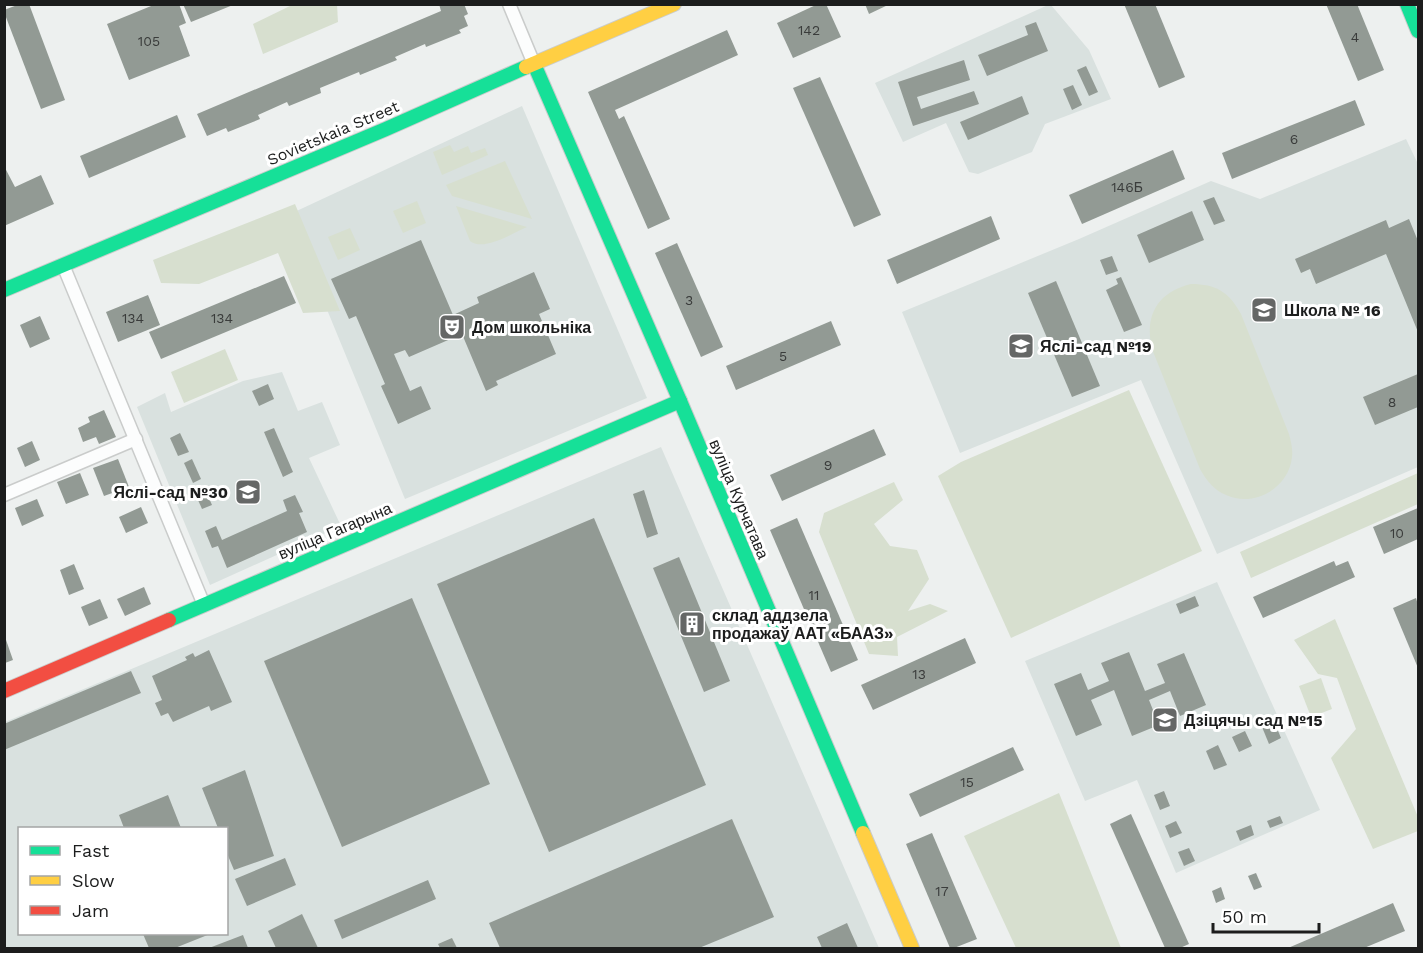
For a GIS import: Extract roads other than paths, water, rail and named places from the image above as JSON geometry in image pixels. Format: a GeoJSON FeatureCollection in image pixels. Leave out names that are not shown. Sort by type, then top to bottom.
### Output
{"type":"FeatureCollection","features":[{"type":"Feature","properties":{"kind":"street"},"geometry":{"type":"LineString","coordinates":[[509,4],[534,64]]}},
{"type":"Feature","properties":{"kind":"street","name":"Sovietskaia Street"},"geometry":{"type":"LineString","coordinates":[[4,290],[386,129],[674,4]]}},
{"type":"Feature","properties":{"kind":"street"},"geometry":{"type":"LineString","coordinates":[[1407,4],[1419,31]]}},
{"type":"Feature","properties":{"kind":"street","name":"вуліца Курчатава"},"geometry":{"type":"LineString","coordinates":[[534,64],[912,948]]}},
{"type":"Feature","properties":{"kind":"street"},"geometry":{"type":"LineString","coordinates":[[63,265],[204,604]]}},
{"type":"Feature","properties":{"kind":"street","name":"вуліца Гагарына"},"geometry":{"type":"LineString","coordinates":[[4,691],[680,401]]}},
{"type":"Feature","properties":{"kind":"street"},"geometry":{"type":"LineString","coordinates":[[4,495],[135,439]]}},
{"type":"Feature","properties":{"kind":"place","name":"Школа № 16"},"geometry":{"type":"Point","coordinates":[1264,310]}},
{"type":"Feature","properties":{"kind":"place","name":"Дом школьніка"},"geometry":{"type":"Point","coordinates":[452,327]}},
{"type":"Feature","properties":{"kind":"place","name":"Яслі-сад №19"},"geometry":{"type":"Point","coordinates":[1021,346]}},
{"type":"Feature","properties":{"kind":"place","name":"Яслі-сад №30"},"geometry":{"type":"Point","coordinates":[248,492]}},
{"type":"Feature","properties":{"kind":"place","name":"склад аддзела продажаў ААТ «БААЗ»"},"geometry":{"type":"Point","coordinates":[692,624]}},
{"type":"Feature","properties":{"kind":"place","name":"Дзіцячы сад №15"},"geometry":{"type":"Point","coordinates":[1165,720]}}]}
